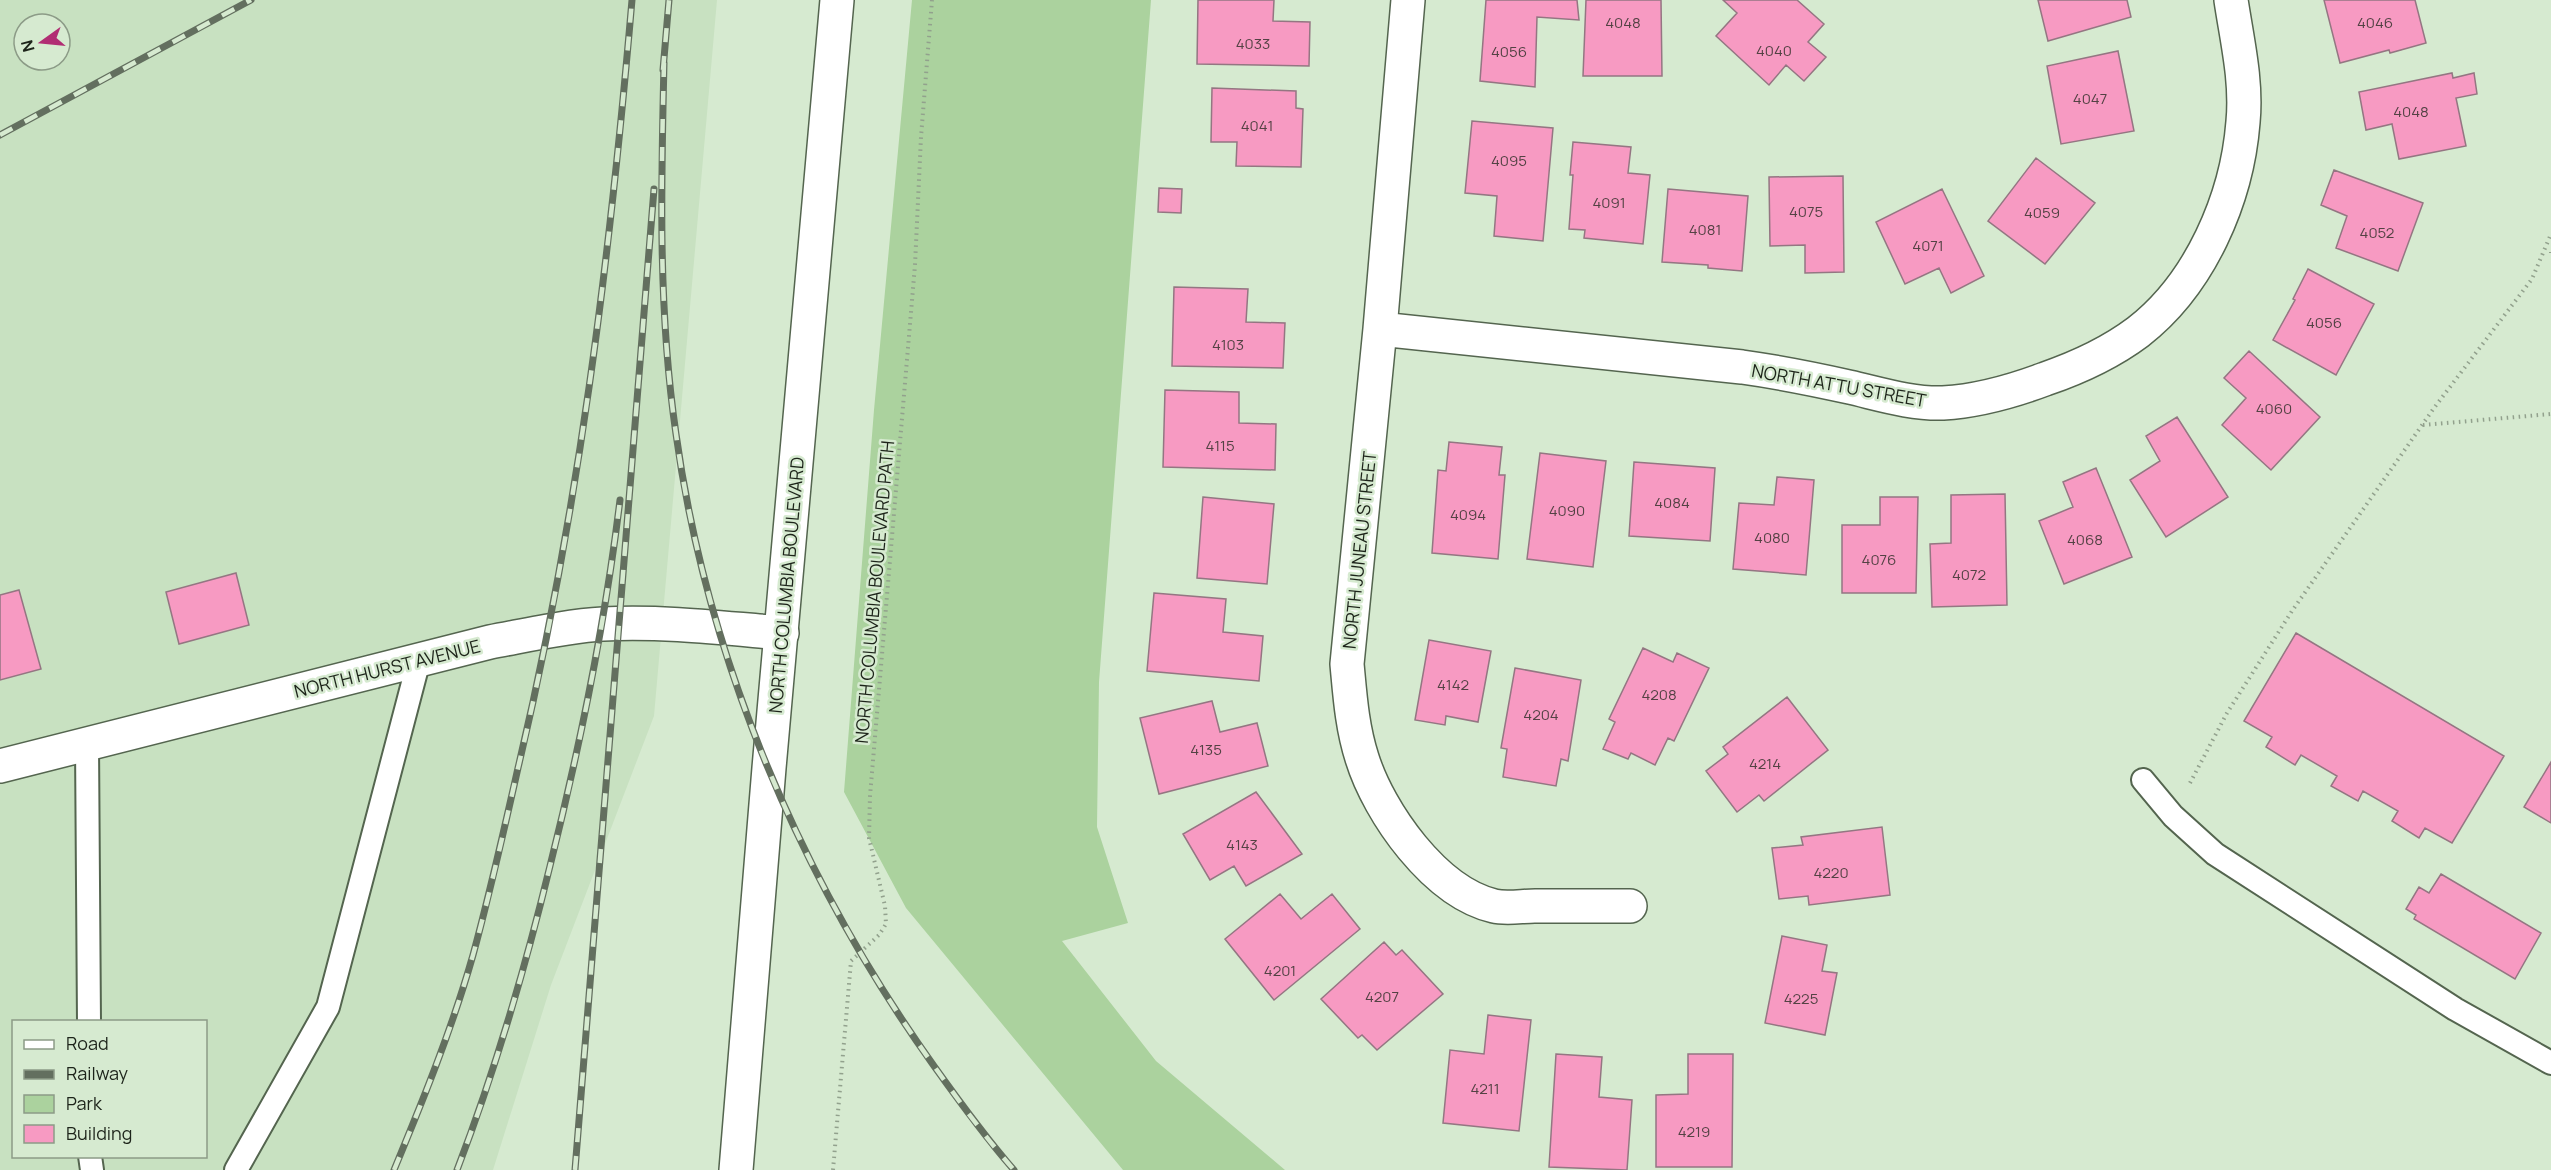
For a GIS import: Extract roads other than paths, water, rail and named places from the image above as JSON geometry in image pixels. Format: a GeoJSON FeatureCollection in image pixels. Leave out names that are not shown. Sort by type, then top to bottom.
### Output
{"type":"FeatureCollection","features":[{"type":"Feature","properties":{"kind":"street","name":"NORTH COLUMBIA BOULEVARD"},"geometry":{"type":"LineString","coordinates":[[736,1170],[837,0]]}},
{"type":"Feature","properties":{"kind":"street","name":"NORTH JUNEAU STREET"},"geometry":{"type":"LineString","coordinates":[[1408,0],[1380,329],[1347,664],[1352,720],[1362,760],[1378,797],[1408,842],[1442,877],[1465,895],[1495,906],[1630,906]]}},
{"type":"Feature","properties":{"kind":"street","name":"NORTH ATTU STREET"},"geometry":{"type":"LineString","coordinates":[[1380,329],[1742,367],[1792,375],[1912,402],[1943,403],[1988,397],[2025,387],[2074,369],[2137,333],[2166,306],[2196,267],[2217,224],[2234,176],[2244,122],[2242,66],[2231,0]]}},
{"type":"Feature","properties":{"kind":"street","name":"NORTH HURST AVENUE"},"geometry":{"type":"LineString","coordinates":[[0,766],[490,642],[603,624],[718,627],[782,633]]}},
{"type":"Feature","properties":{"kind":"lane"},"geometry":{"type":"LineString","coordinates":[[236,1170],[328,1007],[420,660]]}},
{"type":"Feature","properties":{"kind":"lane"},"geometry":{"type":"LineString","coordinates":[[87,744],[89,1020]]}},
{"type":"Feature","properties":{"kind":"lane"},"geometry":{"type":"LineString","coordinates":[[2142,780],[2173,816],[2215,854],[2454,1009],[2551,1063]]}},
{"type":"Feature","properties":{"kind":"railway"},"geometry":{"type":"LineString","coordinates":[[0,135],[251,0]]}},
{"type":"Feature","properties":{"kind":"railway"},"geometry":{"type":"LineString","coordinates":[[394,1170],[426,1091],[465,983],[497,861],[539,673],[575,482],[589,386],[613,193],[632,0]]}},
{"type":"Feature","properties":{"kind":"railway"},"geometry":{"type":"LineString","coordinates":[[663,70],[669,0]]}},
{"type":"Feature","properties":{"kind":"railway"},"geometry":{"type":"LineString","coordinates":[[664,63],[662,248],[670,388],[691,518],[711,602],[736,684],[767,765],[802,844],[842,921],[886,995],[934,1066],[1014,1170]]}},
{"type":"Feature","properties":{"kind":"railway"},"geometry":{"type":"LineString","coordinates":[[575,1170],[654,189]]}},
{"type":"Feature","properties":{"kind":"railway"},"geometry":{"type":"LineString","coordinates":[[457,1170],[508,1020],[561,821],[599,639],[620,500]]}}]}
